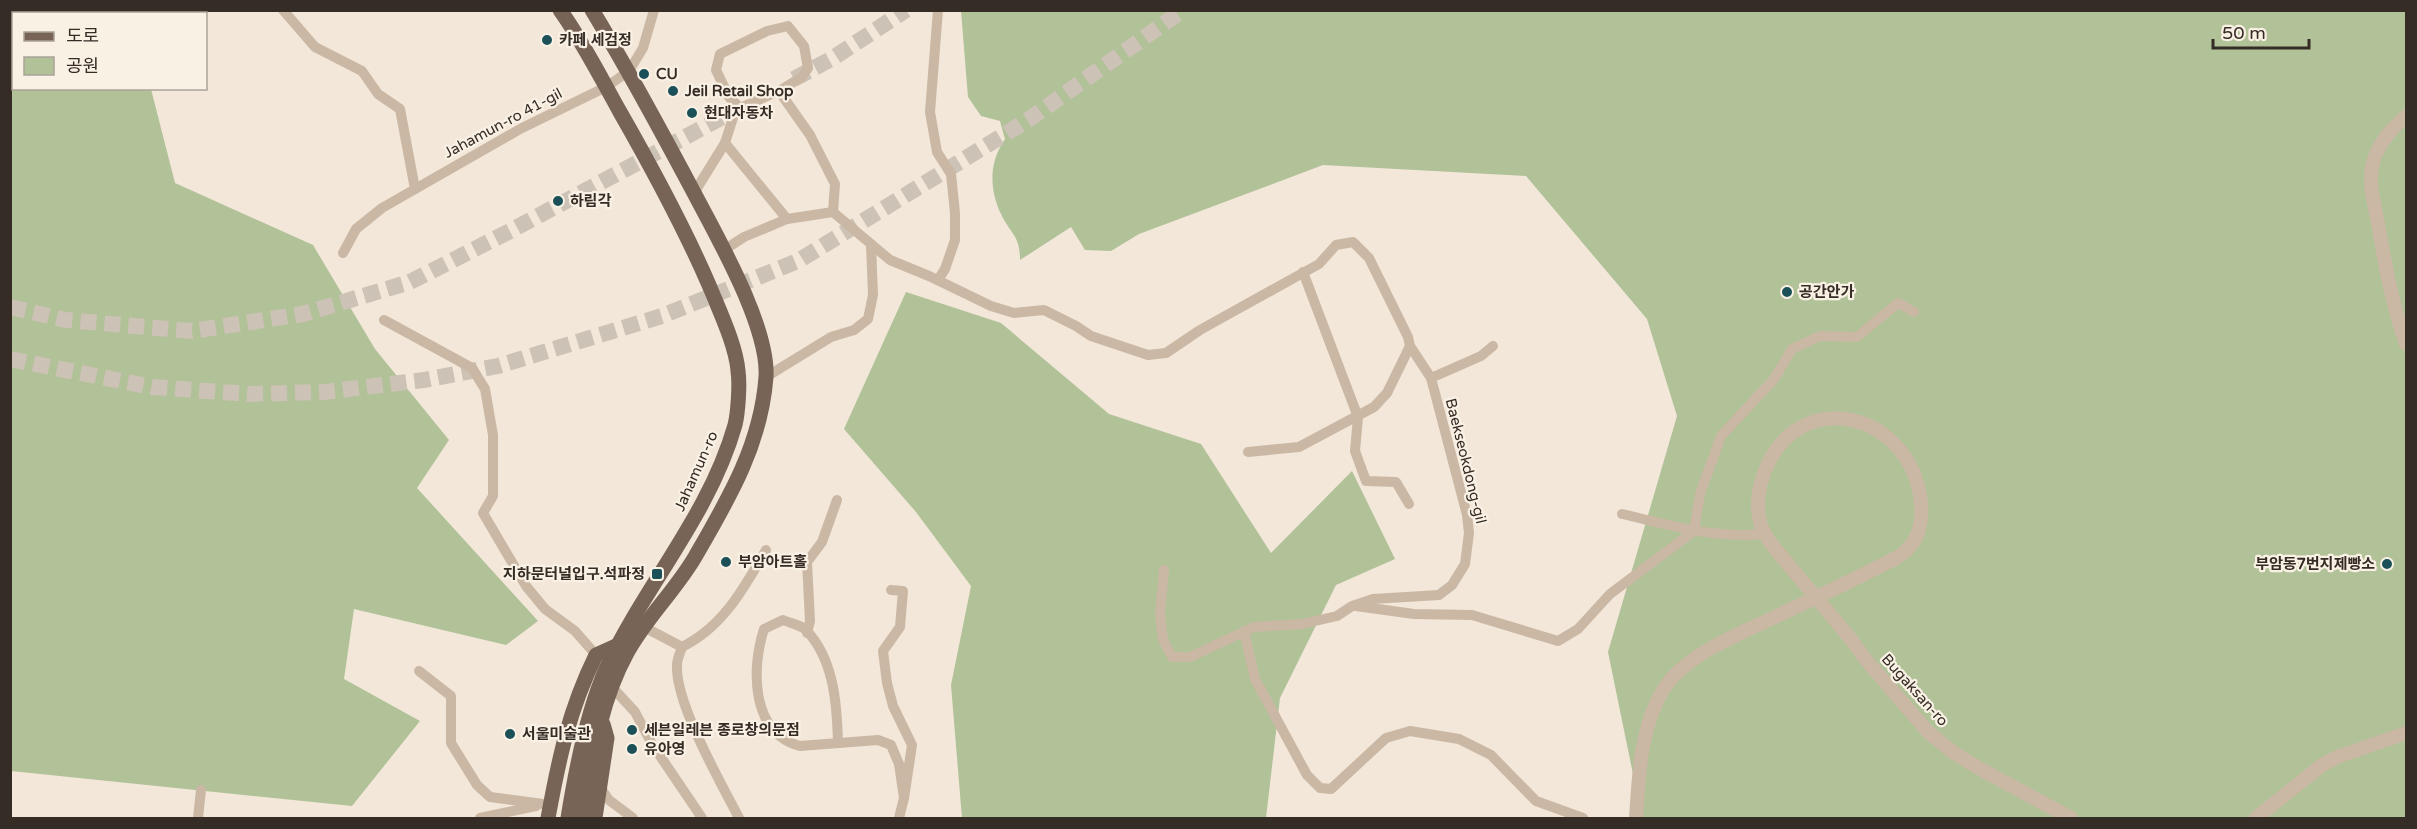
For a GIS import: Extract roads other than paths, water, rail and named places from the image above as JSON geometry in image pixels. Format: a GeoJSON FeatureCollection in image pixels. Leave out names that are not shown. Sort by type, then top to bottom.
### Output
{"type":"FeatureCollection","features":[{"type":"Feature","properties":{"kind":"main road","name":"Jahamun-ro"},"geometry":{"type":"LineString","coordinates":[[560,10],[651,166],[692,247],[724,320],[738,371],[736,422],[723,460],[690,529],[618,645],[605,671],[573,786],[568,819]]}},
{"type":"Feature","properties":{"kind":"main road"},"geometry":{"type":"LineString","coordinates":[[582,819],[602,717],[612,687],[627,653],[689,567],[736,487],[757,424],[766,376],[765,352],[758,329],[724,250],[629,71],[592,10]]}},
{"type":"Feature","properties":{"kind":"main road"},"geometry":{"type":"LineString","coordinates":[[547,809],[563,739],[581,686],[596,654],[618,645]]}},
{"type":"Feature","properties":{"kind":"main road"},"geometry":{"type":"LineString","coordinates":[[595,819],[607,738],[602,717]]}},
{"type":"Feature","properties":{"kind":"street"},"geometry":{"type":"LineString","coordinates":[[283,10],[315,47],[362,71],[378,94],[400,109],[415,189]]}},
{"type":"Feature","properties":{"kind":"street"},"geometry":{"type":"LineString","coordinates":[[629,71],[643,48],[654,10]]}},
{"type":"Feature","properties":{"kind":"street"},"geometry":{"type":"LineString","coordinates":[[938,10],[930,112],[937,152],[951,174],[956,213],[955,240],[945,269],[938,280]]}},
{"type":"Feature","properties":{"kind":"street"},"geometry":{"type":"LineString","coordinates":[[788,26],[804,46],[808,68],[802,77],[779,91],[740,108],[729,97],[716,70],[720,54],[767,31],[788,26]]}},
{"type":"Feature","properties":{"kind":"street","name":"Jahamun-ro 41-gil"},"geometry":{"type":"LineString","coordinates":[[343,253],[356,229],[382,207],[522,128],[606,87],[629,71]]}},
{"type":"Feature","properties":{"kind":"street"},"geometry":{"type":"LineString","coordinates":[[724,250],[744,237],[787,219],[833,212],[835,184],[810,135],[779,91]]}},
{"type":"Feature","properties":{"kind":"street"},"geometry":{"type":"LineString","coordinates":[[694,193],[725,143],[737,105]]}},
{"type":"Feature","properties":{"kind":"street"},"geometry":{"type":"LineString","coordinates":[[2406,116],[2390,130],[2380,144],[2370,174],[2386,276],[2395,313],[2406,344]]}},
{"type":"Feature","properties":{"kind":"street"},"geometry":{"type":"LineString","coordinates":[[725,143],[787,219]]}},
{"type":"Feature","properties":{"kind":"street","name":"Baekseokdong-gil"},"geometry":{"type":"LineString","coordinates":[[833,212],[890,260],[991,306],[1014,313],[1044,310],[1091,336],[1148,355],[1166,353],[1200,330],[1319,264],[1336,245],[1353,242],[1369,258],[1408,337],[1410,346],[1431,378],[1467,515],[1469,533],[1465,564],[1452,585],[1439,595],[1372,599],[1352,606],[1337,616],[1325,619],[1302,624],[1254,627],[1190,657],[1173,657],[1163,640],[1160,614],[1164,570]]}},
{"type":"Feature","properties":{"kind":"street"},"geometry":{"type":"LineString","coordinates":[[766,376],[831,337],[854,330],[868,319],[873,295],[871,244]]}},
{"type":"Feature","properties":{"kind":"street"},"geometry":{"type":"LineString","coordinates":[[1303,272],[1359,417],[1355,451],[1366,482],[1396,482],[1409,504]]}},
{"type":"Feature","properties":{"kind":"street"},"geometry":{"type":"LineString","coordinates":[[1352,606],[1414,614],[1472,615],[1558,641],[1578,628],[1610,594],[1694,531],[1700,494],[1721,436],[1774,379],[1792,349],[1820,336],[1857,337],[1898,303],[1914,312]]}},
{"type":"Feature","properties":{"kind":"street"},"geometry":{"type":"LineString","coordinates":[[384,320],[471,368],[485,389],[493,435],[493,496],[483,513],[514,567],[545,609],[575,631],[596,654]]}},
{"type":"Feature","properties":{"kind":"street"},"geometry":{"type":"LineString","coordinates":[[1248,452],[1299,447],[1359,417],[1374,407],[1387,393],[1410,346]]}},
{"type":"Feature","properties":{"kind":"street"},"geometry":{"type":"LineString","coordinates":[[1431,378],[1481,356],[1493,346]]}},
{"type":"Feature","properties":{"kind":"street","name":"Bugaksan-ro"},"geometry":{"type":"LineString","coordinates":[[1636,819],[1639,765],[1645,735],[1662,692],[1670,681],[1694,659],[1905,553],[1916,539],[1922,523],[1920,493],[1916,475],[1908,459],[1880,430],[1863,422],[1829,419],[1811,422],[1794,432],[1776,449],[1760,485],[1758,502],[1760,520],[1765,534],[1787,563],[1850,638],[1866,660],[1928,732],[1954,753],[1982,771],[2071,819]]}},
{"type":"Feature","properties":{"kind":"street"},"geometry":{"type":"LineString","coordinates":[[807,633],[810,621],[807,562],[822,542],[837,500]]}},
{"type":"Feature","properties":{"kind":"street"},"geometry":{"type":"LineString","coordinates":[[1622,514],[1694,531],[1746,536],[1765,534]]}},
{"type":"Feature","properties":{"kind":"street"},"geometry":{"type":"LineString","coordinates":[[738,819],[682,695],[677,664],[682,647],[698,639],[727,612],[742,592],[766,550]]}},
{"type":"Feature","properties":{"kind":"street"},"geometry":{"type":"LineString","coordinates":[[891,590],[903,591],[900,627],[883,651],[886,683],[893,706],[912,745],[899,819]]}},
{"type":"Feature","properties":{"kind":"street"},"geometry":{"type":"LineString","coordinates":[[838,743],[834,697],[822,652],[803,628],[783,620],[764,629],[757,650],[762,716],[789,743],[800,746],[878,740],[891,745],[899,764],[904,798]]}},
{"type":"Feature","properties":{"kind":"street"},"geometry":{"type":"LineString","coordinates":[[644,627],[682,647]]}},
{"type":"Feature","properties":{"kind":"street"},"geometry":{"type":"LineString","coordinates":[[1244,631],[1255,679],[1307,775],[1320,788],[1331,789],[1386,738],[1410,731],[1459,739],[1491,755],[1536,801],[1583,819]]}},
{"type":"Feature","properties":{"kind":"street"},"geometry":{"type":"LineString","coordinates":[[419,671],[451,696],[451,743],[477,785],[490,797],[547,809]]}},
{"type":"Feature","properties":{"kind":"street"},"geometry":{"type":"LineString","coordinates":[[612,687],[635,712],[652,744],[702,819]]}},
{"type":"Feature","properties":{"kind":"street"},"geometry":{"type":"LineString","coordinates":[[2256,819],[2322,765],[2337,757],[2406,733]]}},
{"type":"Feature","properties":{"kind":"street"},"geometry":{"type":"LineString","coordinates":[[198,819],[201,790]]}},
{"type":"Feature","properties":{"kind":"street"},"geometry":{"type":"LineString","coordinates":[[598,794],[601,819]]}},
{"type":"Feature","properties":{"kind":"street"},"geometry":{"type":"LineString","coordinates":[[598,794],[633,819]]}},
{"type":"Feature","properties":{"kind":"street"},"geometry":{"type":"LineString","coordinates":[[480,819],[547,809]]}},
{"type":"Feature","properties":{"kind":"tunnel"},"geometry":{"type":"LineString","coordinates":[[794,79],[833,58],[906,10]]}},
{"type":"Feature","properties":{"kind":"tunnel"},"geometry":{"type":"LineString","coordinates":[[10,359],[152,387],[249,394],[324,392],[424,380],[498,366],[662,316],[798,261],[1028,120],[1183,10]]}},
{"type":"Feature","properties":{"kind":"tunnel"},"geometry":{"type":"LineString","coordinates":[[10,307],[66,320],[192,331],[303,314],[410,282],[747,104]]}},
{"type":"Feature","properties":{"kind":"place","name":"카페 세검정"},"geometry":{"type":"Point","coordinates":[547,40]}},
{"type":"Feature","properties":{"kind":"place","name":"CU"},"geometry":{"type":"Point","coordinates":[644,74]}},
{"type":"Feature","properties":{"kind":"place","name":"Jeil Retail Shop"},"geometry":{"type":"Point","coordinates":[673,91]}},
{"type":"Feature","properties":{"kind":"place","name":"현대자동차"},"geometry":{"type":"Point","coordinates":[692,113]}},
{"type":"Feature","properties":{"kind":"place","name":"하림각"},"geometry":{"type":"Point","coordinates":[558,201]}},
{"type":"Feature","properties":{"kind":"place","name":"공간안가"},"geometry":{"type":"Point","coordinates":[1787,292]}},
{"type":"Feature","properties":{"kind":"place","name":"부암아트홀"},"geometry":{"type":"Point","coordinates":[726,562]}},
{"type":"Feature","properties":{"kind":"place","name":"부암동7번지제빵소"},"geometry":{"type":"Point","coordinates":[2387,564]}},
{"type":"Feature","properties":{"kind":"place","name":"지하문터널입구.석파정"},"geometry":{"type":"Point","coordinates":[657,574]}},
{"type":"Feature","properties":{"kind":"place","name":"세븐일레븐 종로창의문점"},"geometry":{"type":"Point","coordinates":[632,730]}},
{"type":"Feature","properties":{"kind":"place","name":"서울미술관"},"geometry":{"type":"Point","coordinates":[510,734]}},
{"type":"Feature","properties":{"kind":"place","name":"유아영"},"geometry":{"type":"Point","coordinates":[632,749]}}]}
